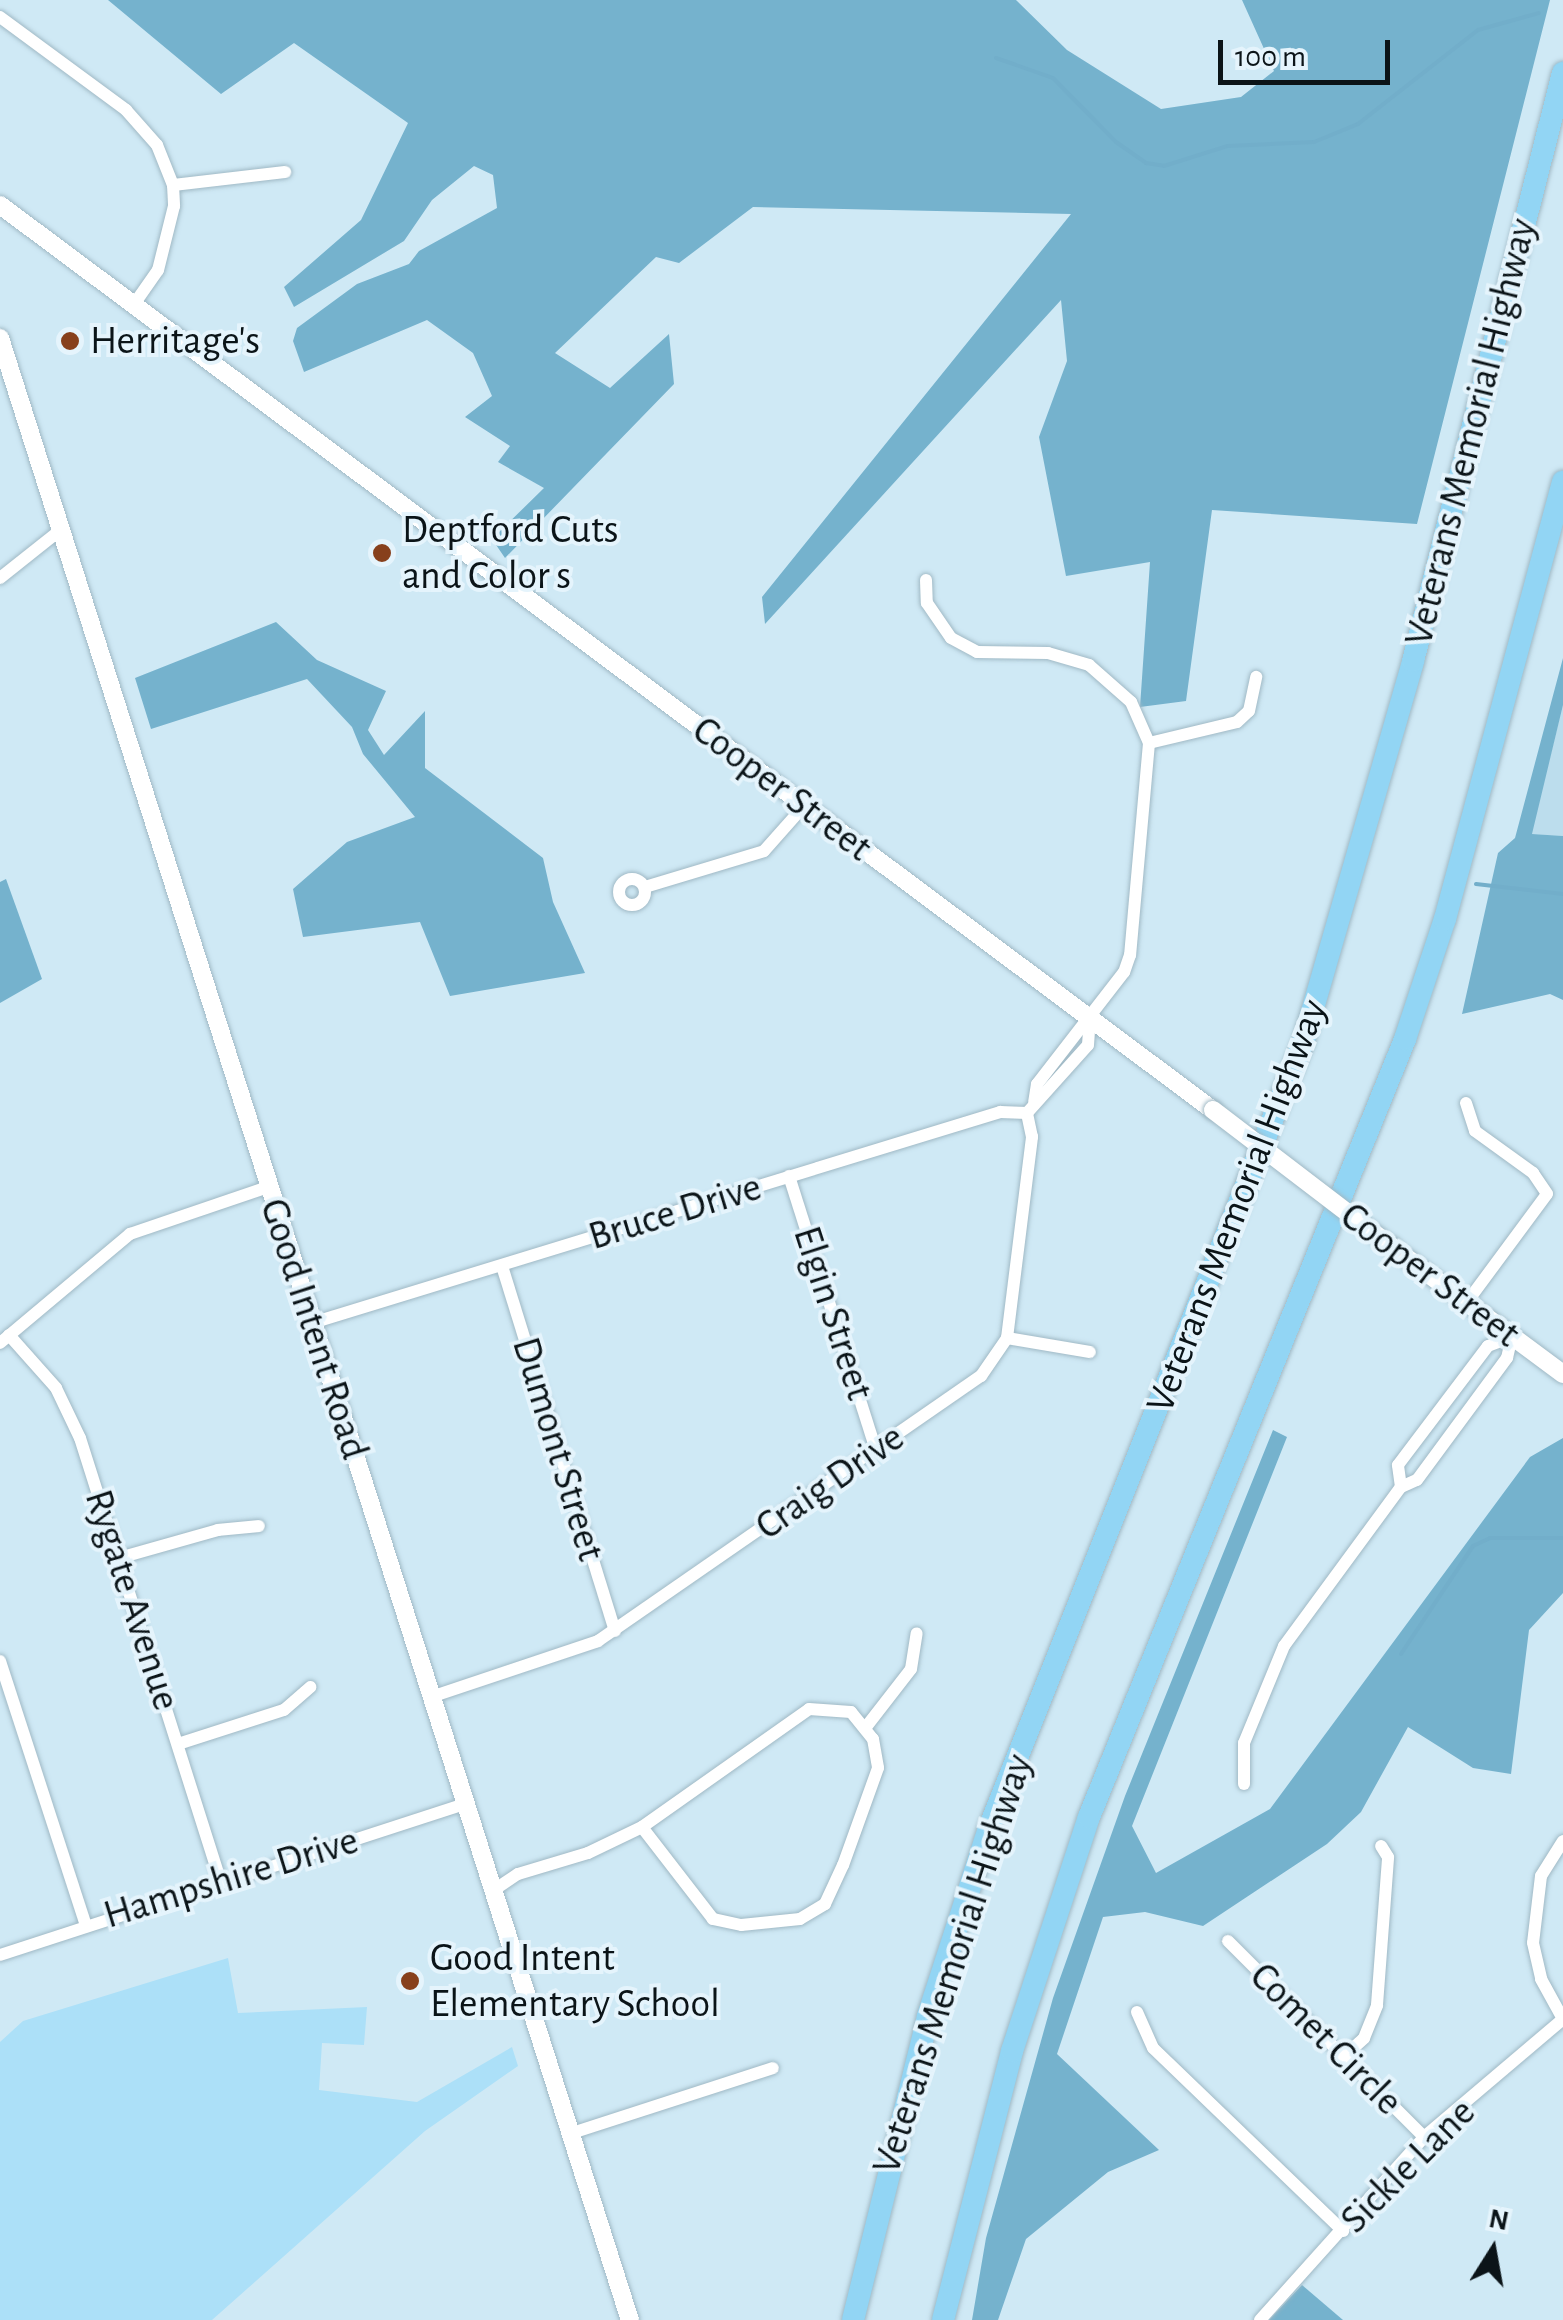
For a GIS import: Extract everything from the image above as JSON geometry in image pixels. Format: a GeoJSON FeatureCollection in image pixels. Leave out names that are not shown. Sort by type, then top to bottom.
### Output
{"type":"FeatureCollection","features":[{"type":"Feature","properties":{"kind":"highway","name":"Veterans Memorial Highway"},"geometry":{"type":"LineString","coordinates":[[853,2320],[928,2016],[988,1828],[1303,1043],[1413,661],[1563,73]]}},
{"type":"Feature","properties":{"kind":"highway","name":"Veterans Memorial Highway"},"geometry":{"type":"LineString","coordinates":[[943,2320],[1012,2051],[1089,1818],[1411,1022],[1450,902],[1563,482]]}},
{"type":"Feature","properties":{"kind":"main road","name":"Cooper Street"},"geometry":{"type":"LineString","coordinates":[[0,205],[1563,1374]]}},
{"type":"Feature","properties":{"kind":"main road","name":"Good Intent Road"},"geometry":{"type":"LineString","coordinates":[[0,338],[463,1805],[630,2320]]}},
{"type":"Feature","properties":{"kind":"street"},"geometry":{"type":"LineString","coordinates":[[0,17],[145,128],[174,185],[158,270],[135,303]]}},
{"type":"Feature","properties":{"kind":"street"},"geometry":{"type":"LineString","coordinates":[[174,185],[285,172]]}},
{"type":"Feature","properties":{"kind":"street"},"geometry":{"type":"LineString","coordinates":[[0,578],[59,531]]}},
{"type":"Feature","properties":{"kind":"street"},"geometry":{"type":"LineString","coordinates":[[926,580],[927,602],[952,638],[978,652],[1048,654],[1089,665],[1131,702],[1149,743],[1130,955],[1090,1017],[1088,1045],[1050,1092],[1030,1108],[1032,1137],[1007,1338],[1090,1352]]}},
{"type":"Feature","properties":{"kind":"street"},"geometry":{"type":"LineString","coordinates":[[1149,743],[1236,722],[1249,711],[1256,677]]}},
{"type":"Feature","properties":{"kind":"street"},"geometry":{"type":"LineString","coordinates":[[645,888],[764,851],[804,806]]}},
{"type":"Feature","properties":{"kind":"street"},"geometry":{"type":"LineString","coordinates":[[1466,1102],[1474,1131],[1533,1173],[1547,1194],[1468,1302]]}},
{"type":"Feature","properties":{"kind":"street","name":"Bruce Drive"},"geometry":{"type":"LineString","coordinates":[[312,1323],[1000,1112],[1030,1108]]}},
{"type":"Feature","properties":{"kind":"street","name":"Elgin Street"},"geometry":{"type":"LineString","coordinates":[[789,1176],[876,1450]]}},
{"type":"Feature","properties":{"kind":"street"},"geometry":{"type":"LineString","coordinates":[[4,1339],[130,1234],[268,1187]]}},
{"type":"Feature","properties":{"kind":"street","name":"Dumont Street"},"geometry":{"type":"LineString","coordinates":[[502,1266],[615,1631]]}},
{"type":"Feature","properties":{"kind":"street"},"geometry":{"type":"LineString","coordinates":[[1401,1486],[1398,1466],[1488,1346],[1512,1337]]}},
{"type":"Feature","properties":{"kind":"street"},"geometry":{"type":"LineString","coordinates":[[1244,1784],[1244,1743],[1284,1646],[1401,1486],[1417,1480],[1508,1358],[1512,1337]]}},
{"type":"Feature","properties":{"kind":"street","name":"Craig Drive"},"geometry":{"type":"LineString","coordinates":[[431,1697],[538,1664],[615,1631],[963,1391],[1007,1338]]}},
{"type":"Feature","properties":{"kind":"street","name":"Rygate Avenue"},"geometry":{"type":"LineString","coordinates":[[4,1339],[68,1408],[221,1883]]}},
{"type":"Feature","properties":{"kind":"street"},"geometry":{"type":"LineString","coordinates":[[119,1558],[218,1530],[259,1526]]}},
{"type":"Feature","properties":{"kind":"street"},"geometry":{"type":"LineString","coordinates":[[866,1727],[911,1669],[917,1632]]}},
{"type":"Feature","properties":{"kind":"street"},"geometry":{"type":"LineString","coordinates":[[0,1661],[86,1923]]}},
{"type":"Feature","properties":{"kind":"street"},"geometry":{"type":"LineString","coordinates":[[178,1744],[284,1710],[310,1688]]}},
{"type":"Feature","properties":{"kind":"street"},"geometry":{"type":"LineString","coordinates":[[492,1892],[518,1874],[642,1828],[808,1708],[837,1708],[866,1727],[878,1754],[874,1782],[832,1892],[825,1904],[800,1919],[742,1924],[713,1919],[642,1828]]}},
{"type":"Feature","properties":{"kind":"street","name":"Hampshire Drive"},"geometry":{"type":"LineString","coordinates":[[0,1956],[86,1923],[463,1805]]}},
{"type":"Feature","properties":{"kind":"street"},"geometry":{"type":"LineString","coordinates":[[1563,1841],[1541,1876],[1533,1943],[1541,1979],[1563,2019]]}},
{"type":"Feature","properties":{"kind":"street"},"geometry":{"type":"LineString","coordinates":[[1342,2059],[1364,2038],[1377,2004],[1388,1857],[1381,1846]]}},
{"type":"Feature","properties":{"kind":"street","name":"Comet Circle"},"geometry":{"type":"LineString","coordinates":[[1228,1941],[1342,2059],[1424,2136]]}},
{"type":"Feature","properties":{"kind":"street"},"geometry":{"type":"LineString","coordinates":[[1137,2012],[1153,2048],[1342,2231]]}},
{"type":"Feature","properties":{"kind":"street","name":"Sickle Lane"},"geometry":{"type":"LineString","coordinates":[[1260,2320],[1424,2136],[1563,2019]]}},
{"type":"Feature","properties":{"kind":"street"},"geometry":{"type":"LineString","coordinates":[[572,2134],[773,2068]]}},
{"type":"Feature","properties":{"kind":"shaded area"},"geometry":{"type":"Polygon","coordinates":[[[108,0],[1016,0],[1067,50],[1161,109],[1241,97],[1274,71],[1242,0],[1550,0],[1417,524],[1212,510],[1186,701],[1140,707],[1150,562],[1066,576],[1039,437],[1067,361],[1061,300],[765,624],[762,597],[1071,214],[753,207],[679,263],[656,257],[555,353],[610,388],[669,334],[674,384],[505,558],[492,539],[544,488],[498,462],[510,446],[465,417],[492,396],[473,353],[427,320],[304,372],[293,341],[297,328],[357,284],[409,264],[419,251],[497,208],[493,175],[474,166],[432,200],[404,241],[294,307],[284,287],[361,220],[408,123],[294,43],[221,94],[108,0]]]}},
{"type":"Feature","properties":{"kind":"shaded area"},"geometry":{"type":"Polygon","coordinates":[[[276,622],[317,660],[386,691],[368,730],[384,755],[425,711],[425,768],[543,858],[553,902],[585,973],[450,996],[420,922],[303,937],[293,889],[347,842],[415,817],[363,754],[352,727],[307,679],[151,729],[135,678],[276,622]]]}},
{"type":"Feature","properties":{"kind":"shaded area"},"geometry":{"type":"Polygon","coordinates":[[[1563,658],[1563,705],[1532,834],[1563,836],[1563,1000],[1550,994],[1462,1014],[1498,853],[1515,838],[1563,658]]]}},
{"type":"Feature","properties":{"kind":"shaded area"},"geometry":{"type":"Polygon","coordinates":[[[1563,705],[1563,836],[1531,834],[1563,705]]]}},
{"type":"Feature","properties":{"kind":"shaded area"},"geometry":{"type":"Polygon","coordinates":[[[6,879],[42,979],[0,1003],[0,882],[6,879]]]}},
{"type":"Feature","properties":{"kind":"shaded area"},"geometry":{"type":"Polygon","coordinates":[[[1273,1430],[1287,1437],[1132,1826],[1156,1873],[1270,1809],[1530,1457],[1563,1438],[1563,1593],[1529,1630],[1511,1774],[1473,1768],[1408,1727],[1361,1812],[1327,1844],[1203,1926],[1145,1912],[1103,1917],[1057,2054],[1159,2150],[1108,2172],[1026,2239],[998,2320],[972,2320],[986,2238],[1053,1998],[1125,1796],[1273,1430]]]}},
{"type":"Feature","properties":{"kind":"shaded area"},"geometry":{"type":"Polygon","coordinates":[[[228,1958],[238,2013],[367,2007],[364,2045],[322,2043],[319,2090],[417,2102],[512,2047],[518,2066],[425,2131],[212,2320],[0,2320],[0,2042],[23,2021],[228,1958]]]}},
{"type":"Feature","properties":{"kind":"shaded area"},"geometry":{"type":"Polygon","coordinates":[[[1302,2285],[1343,2320],[1269,2320],[1302,2285]]]}},
{"type":"Feature","properties":{"kind":"waterway"},"geometry":{"type":"LineString","coordinates":[[996,58],[1053,78],[1116,142],[1146,163],[1164,166],[1228,146],[1314,142],[1358,124],[1478,30],[1539,13]]}},
{"type":"Feature","properties":{"kind":"waterway"},"geometry":{"type":"LineString","coordinates":[[1476,884],[1563,894]]}},
{"type":"Feature","properties":{"kind":"waterway"},"geometry":{"type":"LineString","coordinates":[[1401,1654],[1473,1546],[1490,1538],[1563,1538]]}},
{"type":"Feature","properties":{"kind":"place","name":"Herritage's"},"geometry":{"type":"Point","coordinates":[70,341]}},
{"type":"Feature","properties":{"kind":"place","name":"Deptford Cuts and Color s"},"geometry":{"type":"Point","coordinates":[382,553]}},
{"type":"Feature","properties":{"kind":"place","name":"Good Intent Elementary School"},"geometry":{"type":"Point","coordinates":[410,1981]}}]}
